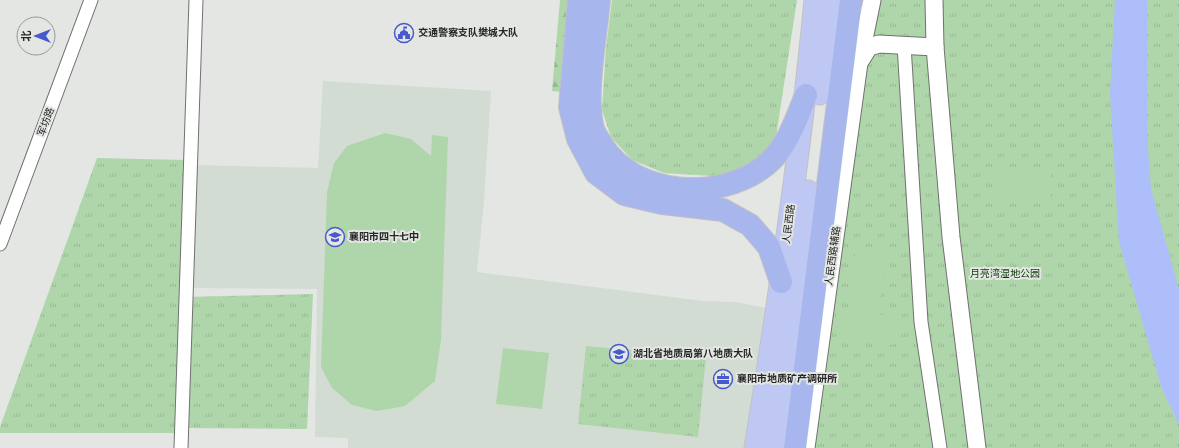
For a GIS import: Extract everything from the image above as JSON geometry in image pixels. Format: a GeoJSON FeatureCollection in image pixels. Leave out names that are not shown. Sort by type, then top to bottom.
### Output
{"type":"FeatureCollection","features":[{"type":"Feature","properties":{"kind":"highway"},"geometry":{"type":"LineString","coordinates":[[579,0],[570,107],[578,139],[596,173],[624,194],[662,204],[722,210],[750,225],[769,247],[781,282]]}},
{"type":"Feature","properties":{"kind":"highway"},"geometry":{"type":"LineString","coordinates":[[599,0],[590,97],[593,130],[609,155],[625,171],[657,185],[705,190],[735,184],[766,165],[788,138],[806,95]]}},
{"type":"Feature","properties":{"kind":"highway"},"geometry":{"type":"LineString","coordinates":[[795,448],[851,0]]}},
{"type":"Feature","properties":{"kind":"main road","name":"人民西路"},"geometry":{"type":"LineString","coordinates":[[755,448],[781,282],[806,95],[815,0]]}},
{"type":"Feature","properties":{"kind":"main road","name":"人民西路"},"geometry":{"type":"LineString","coordinates":[[775,448],[832,0]]}},
{"type":"Feature","properties":{"kind":"street","name":"军坊路"},"geometry":{"type":"LineString","coordinates":[[0,244],[91,0]]}},
{"type":"Feature","properties":{"kind":"street"},"geometry":{"type":"LineString","coordinates":[[181,448],[196,0]]}},
{"type":"Feature","properties":{"kind":"street"},"geometry":{"type":"LineString","coordinates":[[934,0],[935,47],[951,237],[977,448]]}},
{"type":"Feature","properties":{"kind":"street"},"geometry":{"type":"LineString","coordinates":[[870,6],[869,28],[873,38],[879,44],[935,47]]}},
{"type":"Feature","properties":{"kind":"street","name":"人民西路辅路"},"geometry":{"type":"LineString","coordinates":[[806,448],[859,63],[870,6]]}},
{"type":"Feature","properties":{"kind":"street","name":"人民西路辅路"},"geometry":{"type":"LineString","coordinates":[[859,63],[869,47],[879,44]]}},
{"type":"Feature","properties":{"kind":"street"},"geometry":{"type":"LineString","coordinates":[[904,45],[921,322],[940,448]]}},
{"type":"Feature","properties":{"kind":"shaded area","name":"襄阳市四十七中"},"geometry":{"type":"Polygon","coordinates":[[[323,81],[491,91],[484,202],[477,272],[703,301],[735,302],[777,310],[755,448],[348,448],[348,438],[315,437],[317,289],[189,288],[192,165],[318,168],[323,81]]]}},
{"type":"Feature","properties":{"kind":"green space"},"geometry":{"type":"Polygon","coordinates":[[[560,0],[579,0],[571,93],[552,91],[560,0]]]}},
{"type":"Feature","properties":{"kind":"green space"},"geometry":{"type":"Polygon","coordinates":[[[612,0],[797,0],[775,143],[744,171],[712,176],[664,173],[632,160],[611,137],[602,110],[606,48],[612,0]]]}},
{"type":"Feature","properties":{"kind":"green space","name":"月亮湾湿地公园"},"geometry":{"type":"Polygon","coordinates":[[[878,0],[1179,0],[1179,448],[806,448],[859,63],[878,0]]]}},
{"type":"Feature","properties":{"kind":"green space"},"geometry":{"type":"Polygon","coordinates":[[[385,133],[411,139],[431,156],[432,135],[448,137],[441,340],[435,381],[405,406],[377,411],[352,405],[332,388],[321,367],[327,192],[334,163],[347,146],[385,133]]]}},
{"type":"Feature","properties":{"kind":"green space"},"geometry":{"type":"Polygon","coordinates":[[[97,158],[185,160],[176,433],[0,433],[0,427],[97,158]]]}},
{"type":"Feature","properties":{"kind":"green space"},"geometry":{"type":"Polygon","coordinates":[[[998,170],[1050,170],[1050,200],[998,200],[998,170]]]}},
{"type":"Feature","properties":{"kind":"green space"},"geometry":{"type":"Polygon","coordinates":[[[856,247],[887,251],[879,312],[848,308],[856,247]]]}},
{"type":"Feature","properties":{"kind":"green space"},"geometry":{"type":"Polygon","coordinates":[[[313,294],[307,429],[182,428],[186,297],[313,294]]]}},
{"type":"Feature","properties":{"kind":"green space"},"geometry":{"type":"Polygon","coordinates":[[[844,309],[897,317],[893,345],[840,338],[844,309]]]}},
{"type":"Feature","properties":{"kind":"green space"},"geometry":{"type":"Polygon","coordinates":[[[586,346],[706,357],[698,437],[578,424],[586,346]]]}},
{"type":"Feature","properties":{"kind":"green space"},"geometry":{"type":"Polygon","coordinates":[[[503,348],[549,353],[542,409],[496,404],[503,348]]]}},
{"type":"Feature","properties":{"kind":"water"},"geometry":{"type":"Polygon","coordinates":[[[1115,0],[1147,0],[1147,134],[1151,189],[1179,289],[1179,425],[1162,389],[1119,242],[1110,94],[1115,0]]]}},
{"type":"Feature","properties":{"kind":"place","name":"交通警察支队樊城大队"},"geometry":{"type":"Point","coordinates":[404,33]}},
{"type":"Feature","properties":{"kind":"place","name":"襄阳市四十七中"},"geometry":{"type":"Point","coordinates":[335,237]}},
{"type":"Feature","properties":{"kind":"place","name":"湖北省地质局第八地质大队"},"geometry":{"type":"Point","coordinates":[619,354]}},
{"type":"Feature","properties":{"kind":"place","name":"襄阳市地质矿产调研所"},"geometry":{"type":"Point","coordinates":[723,379]}}]}
